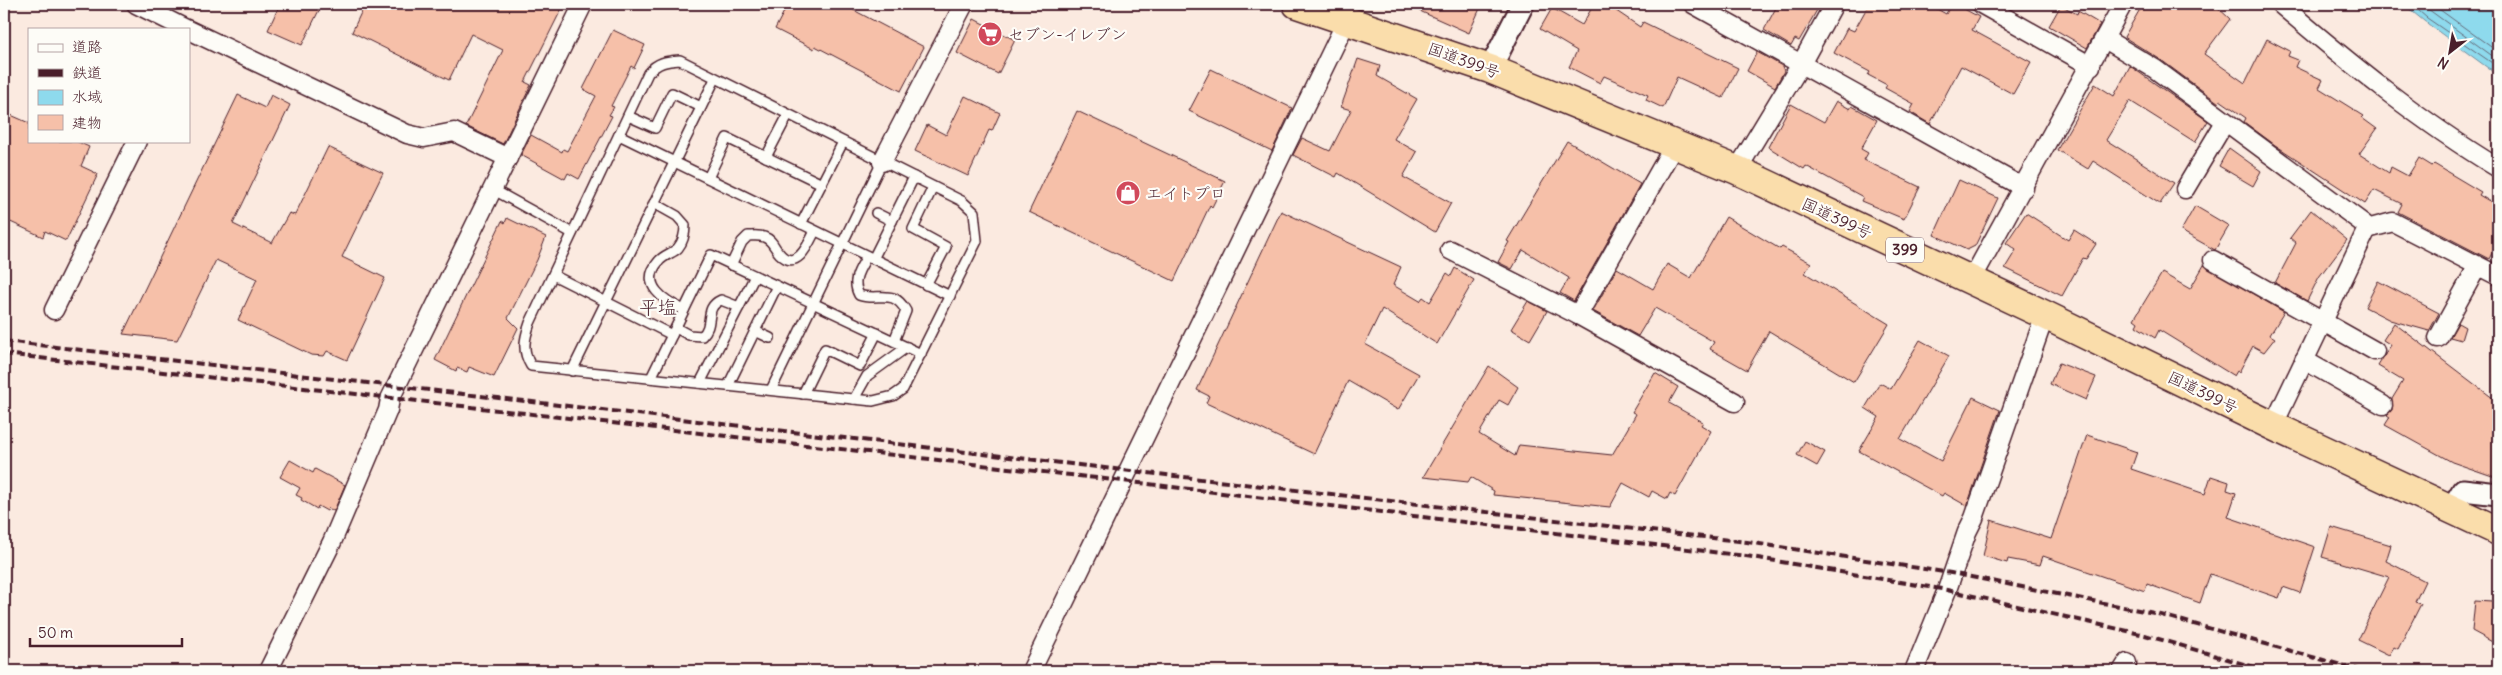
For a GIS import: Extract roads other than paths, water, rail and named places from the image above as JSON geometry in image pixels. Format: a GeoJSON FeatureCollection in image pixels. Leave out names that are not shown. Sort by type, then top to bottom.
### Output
{"type":"FeatureCollection","features":[{"type":"Feature","properties":{"kind":"highway","name":"国道399号"},"geometry":{"type":"LineString","coordinates":[[1297,4],[1490,69],[1737,170],[2045,315],[2273,426],[2498,531]]}},
{"type":"Feature","properties":{"kind":"street"},"geometry":{"type":"LineString","coordinates":[[136,4],[183,28]]}},
{"type":"Feature","properties":{"kind":"street"},"geometry":{"type":"LineString","coordinates":[[268,671],[332,542],[388,410],[390,399],[584,4]]}},
{"type":"Feature","properties":{"kind":"street"},"geometry":{"type":"LineString","coordinates":[[882,162],[964,4]]}},
{"type":"Feature","properties":{"kind":"street"},"geometry":{"type":"LineString","coordinates":[[1490,69],[1523,4]]}},
{"type":"Feature","properties":{"kind":"street"},"geometry":{"type":"LineString","coordinates":[[1693,4],[2024,188]]}},
{"type":"Feature","properties":{"kind":"street"},"geometry":{"type":"LineString","coordinates":[[1737,170],[1802,64],[1834,4]]}},
{"type":"Feature","properties":{"kind":"street"},"geometry":{"type":"LineString","coordinates":[[1981,4],[2091,66]]}},
{"type":"Feature","properties":{"kind":"street"},"geometry":{"type":"LineString","coordinates":[[1971,281],[2124,4]]}},
{"type":"Feature","properties":{"kind":"street"},"geometry":{"type":"LineString","coordinates":[[2280,4],[2358,70],[2462,147],[2498,168]]}},
{"type":"Feature","properties":{"kind":"street"},"geometry":{"type":"LineString","coordinates":[[1031,671],[1347,20]]}},
{"type":"Feature","properties":{"kind":"street"},"geometry":{"type":"LineString","coordinates":[[190,31],[407,134],[424,138],[454,132],[508,158]]}},
{"type":"Feature","properties":{"kind":"street"},"geometry":{"type":"LineString","coordinates":[[2105,38],[2154,69],[2364,224],[2366,229]]}},
{"type":"Feature","properties":{"kind":"street"},"geometry":{"type":"LineString","coordinates":[[2184,189],[2226,122]]}},
{"type":"Feature","properties":{"kind":"street"},"geometry":{"type":"LineString","coordinates":[[54,310],[137,142]]}},
{"type":"Feature","properties":{"kind":"street"},"geometry":{"type":"LineString","coordinates":[[1578,315],[1675,144]]}},
{"type":"Feature","properties":{"kind":"street"},"geometry":{"type":"LineString","coordinates":[[2273,426],[2366,229],[2393,222],[2477,267],[2498,276]]}},
{"type":"Feature","properties":{"kind":"street"},"geometry":{"type":"LineString","coordinates":[[1450,250],[1578,315],[1735,402]]}},
{"type":"Feature","properties":{"kind":"street"},"geometry":{"type":"LineString","coordinates":[[2213,260],[2375,351]]}},
{"type":"Feature","properties":{"kind":"street"},"geometry":{"type":"LineString","coordinates":[[2438,338],[2477,267]]}},
{"type":"Feature","properties":{"kind":"street"},"geometry":{"type":"LineString","coordinates":[[1914,671],[1974,518],[2045,315]]}},
{"type":"Feature","properties":{"kind":"street"},"geometry":{"type":"LineString","coordinates":[[2304,360],[2383,405]]}},
{"type":"Feature","properties":{"kind":"street"},"geometry":{"type":"LineString","coordinates":[[2451,510],[2463,490],[2498,494]]}},
{"type":"Feature","properties":{"kind":"lane"},"geometry":{"type":"LineString","coordinates":[[680,60],[842,142],[962,201],[974,212],[977,240],[903,389],[893,396],[873,400],[854,399],[530,366],[524,355],[524,340],[530,323],[618,135],[648,73],[654,66],[664,61],[680,60]]}},
{"type":"Feature","properties":{"kind":"lane"},"geometry":{"type":"LineString","coordinates":[[572,371],[715,79]]}},
{"type":"Feature","properties":{"kind":"lane"},"geometry":{"type":"LineString","coordinates":[[628,116],[655,128],[672,93],[701,107]]}},
{"type":"Feature","properties":{"kind":"lane"},"geometry":{"type":"LineString","coordinates":[[766,157],[788,115]]}},
{"type":"Feature","properties":{"kind":"lane"},"geometry":{"type":"LineString","coordinates":[[618,135],[950,296]]}},
{"type":"Feature","properties":{"kind":"lane"},"geometry":{"type":"LineString","coordinates":[[708,178],[727,138],[822,184]]}},
{"type":"Feature","properties":{"kind":"lane"},"geometry":{"type":"LineString","coordinates":[[801,224],[842,142]]}},
{"type":"Feature","properties":{"kind":"lane"},"geometry":{"type":"LineString","coordinates":[[772,390],[882,162]]}},
{"type":"Feature","properties":{"kind":"lane"},"geometry":{"type":"LineString","coordinates":[[894,341],[906,310],[901,302],[887,296],[868,298],[859,296],[855,288],[856,277],[870,258],[892,221],[914,177]]}},
{"type":"Feature","properties":{"kind":"lane"},"geometry":{"type":"LineString","coordinates":[[926,285],[946,246],[913,230],[934,187]]}},
{"type":"Feature","properties":{"kind":"lane"},"geometry":{"type":"LineString","coordinates":[[494,190],[572,233]]}},
{"type":"Feature","properties":{"kind":"lane"},"geometry":{"type":"LineString","coordinates":[[654,203],[677,216],[685,225],[685,232],[679,247],[657,263],[652,277],[657,294],[684,310]]}},
{"type":"Feature","properties":{"kind":"lane"},"geometry":{"type":"LineString","coordinates":[[876,214],[892,221]]}},
{"type":"Feature","properties":{"kind":"lane"},"geometry":{"type":"LineString","coordinates":[[731,265],[742,242],[748,236],[763,236],[775,245],[778,253],[785,258],[795,259],[803,256],[815,231]]}},
{"type":"Feature","properties":{"kind":"lane"},"geometry":{"type":"LineString","coordinates":[[651,378],[711,255],[921,354]]}},
{"type":"Feature","properties":{"kind":"lane"},"geometry":{"type":"LineString","coordinates":[[552,275],[674,332],[689,335],[702,336],[709,326],[710,309],[715,302],[721,300],[739,307]]}},
{"type":"Feature","properties":{"kind":"lane"},"geometry":{"type":"LineString","coordinates":[[700,383],[755,276]]}},
{"type":"Feature","properties":{"kind":"lane"},"geometry":{"type":"LineString","coordinates":[[728,386],[777,286]]}},
{"type":"Feature","properties":{"kind":"lane"},"geometry":{"type":"LineString","coordinates":[[755,331],[770,338]]}},
{"type":"Feature","properties":{"kind":"lane"},"geometry":{"type":"LineString","coordinates":[[803,394],[825,349],[860,366],[877,333]]}},
{"type":"Feature","properties":{"kind":"lane"},"geometry":{"type":"LineString","coordinates":[[854,399],[867,376],[907,347]]}},
{"type":"Feature","properties":{"kind":"water"},"geometry":{"type":"Polygon","coordinates":[[[2403,4],[2498,4],[2498,72],[2488,68],[2403,4]]]}},
{"type":"Feature","properties":{"kind":"railway"},"geometry":{"type":"LineString","coordinates":[[4,341],[1747,542],[1951,573],[2154,613],[2363,671]]}},
{"type":"Feature","properties":{"kind":"railway"},"geometry":{"type":"LineString","coordinates":[[4,354],[1123,481],[1746,556],[1947,590],[2145,635],[2268,671]]}},
{"type":"Feature","properties":{"kind":"place","name":"セブン-イレブン"},"geometry":{"type":"Point","coordinates":[990,34]}},
{"type":"Feature","properties":{"kind":"place","name":"エイトプロ"},"geometry":{"type":"Point","coordinates":[1128,193]}},
{"type":"Feature","properties":{"kind":"district","name":"平塩"},"geometry":{"type":"Point","coordinates":[658,307]}}]}
